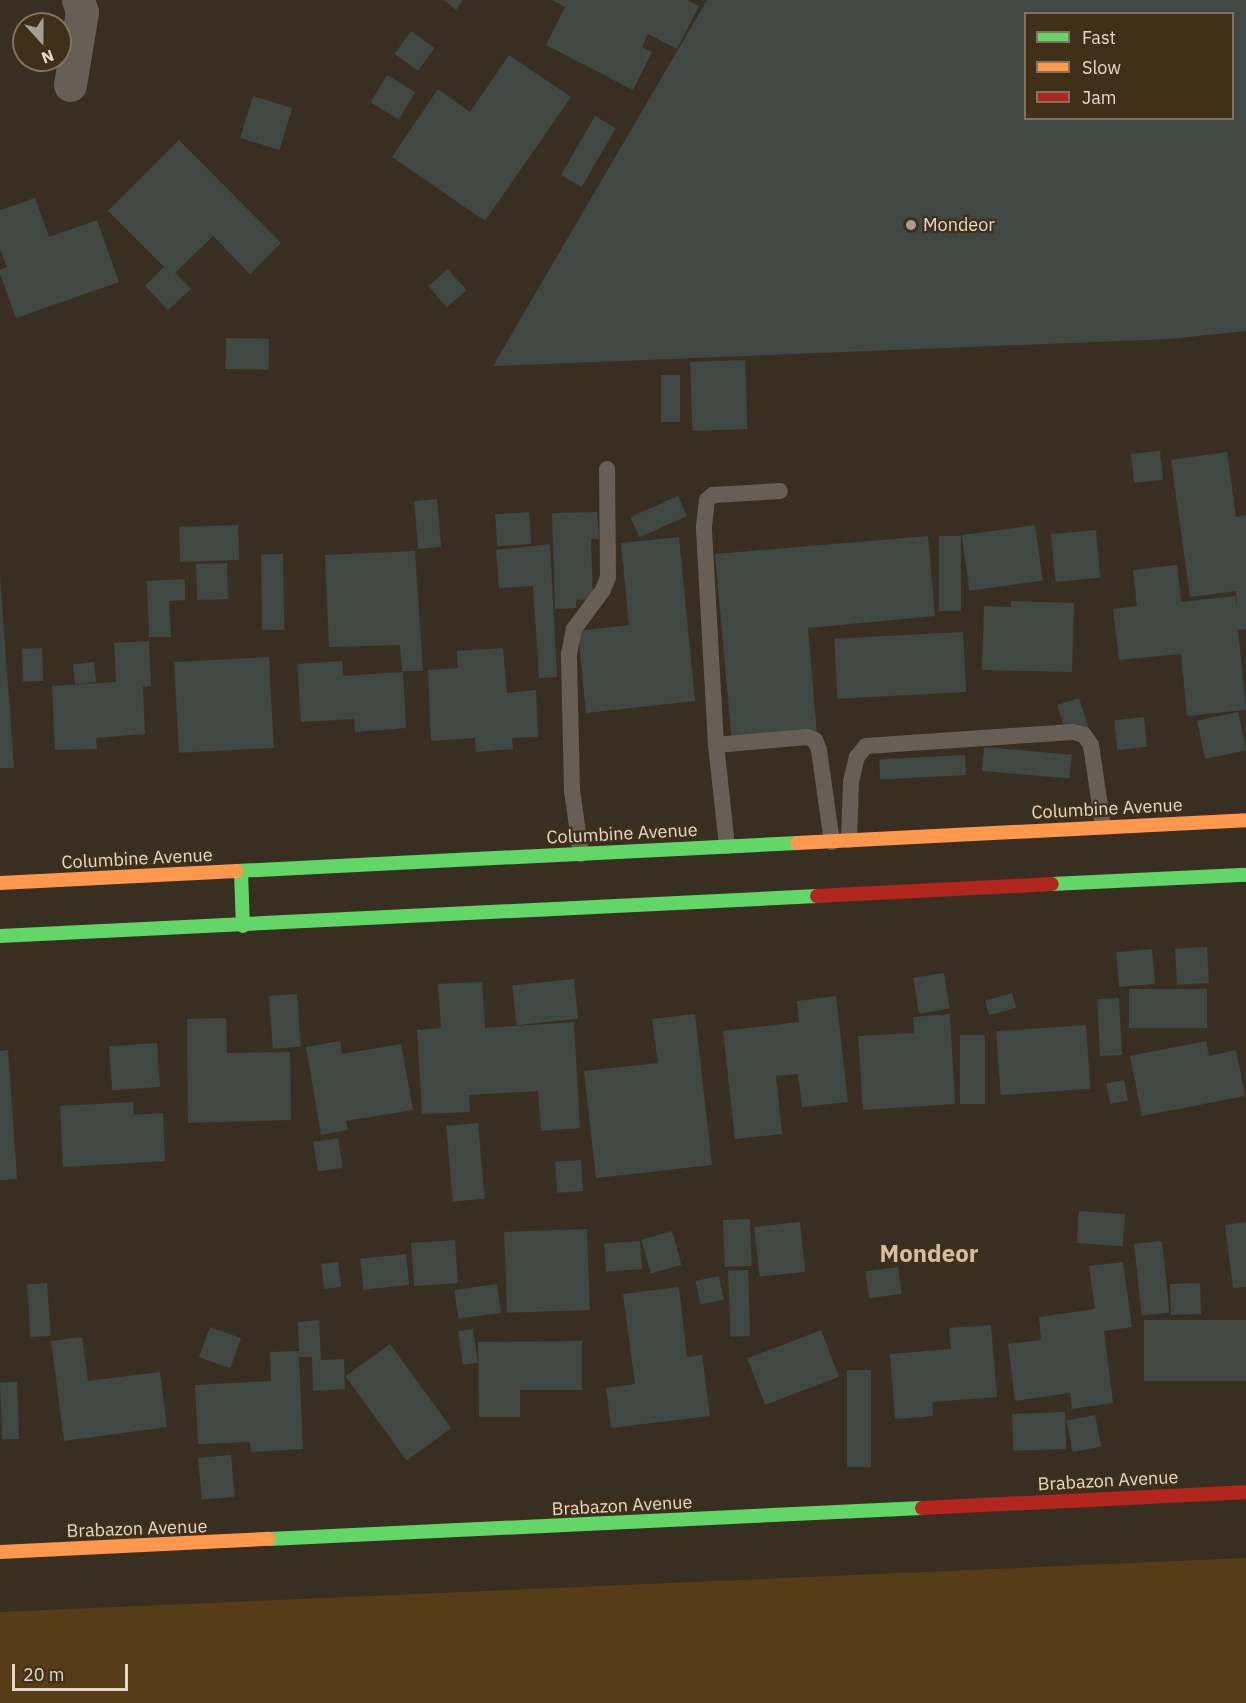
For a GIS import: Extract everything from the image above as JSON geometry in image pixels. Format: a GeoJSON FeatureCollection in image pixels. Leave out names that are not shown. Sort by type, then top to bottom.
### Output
{"type":"FeatureCollection","features":[{"type":"Feature","properties":{"kind":"main road","name":"Columbine Avenue"},"geometry":{"type":"LineString","coordinates":[[0,883],[849,840],[890,844],[1103,826],[1246,820]]}},
{"type":"Feature","properties":{"kind":"main road"},"geometry":{"type":"LineString","coordinates":[[241,872],[243,926]]}},
{"type":"Feature","properties":{"kind":"main road"},"geometry":{"type":"LineString","coordinates":[[0,936],[243,926],[893,886],[1246,875]]}},
{"type":"Feature","properties":{"kind":"main road","name":"Brabazon Avenue"},"geometry":{"type":"LineString","coordinates":[[0,1552],[1246,1492]]}},
{"type":"Feature","properties":{"kind":"street"},"geometry":{"type":"LineString","coordinates":[[70,85],[82,12],[78,0]]}},
{"type":"Feature","properties":{"kind":"lane"},"geometry":{"type":"LineString","coordinates":[[581,854],[572,791],[569,654],[574,628],[603,590],[608,576],[607,469]]}},
{"type":"Feature","properties":{"kind":"lane"},"geometry":{"type":"LineString","coordinates":[[727,846],[716,745],[704,527],[707,500],[710,495],[780,491]]}},
{"type":"Feature","properties":{"kind":"lane"},"geometry":{"type":"LineString","coordinates":[[849,840],[851,782],[857,757],[866,746],[1061,733],[1084,735],[1091,745],[1103,826]]}},
{"type":"Feature","properties":{"kind":"lane"},"geometry":{"type":"LineString","coordinates":[[716,745],[807,737],[815,740],[832,842]]}},
{"type":"Feature","properties":{"kind":"shaded area"},"geometry":{"type":"Polygon","coordinates":[[[1246,1558],[1246,1703],[0,1703],[0,1612],[1246,1558]]]}},
{"type":"Feature","properties":{"kind":"building"},"geometry":{"type":"Polygon","coordinates":[[[444,0],[463,0],[456,10],[444,0]]]}},
{"type":"Feature","properties":{"kind":"building"},"geometry":{"type":"Polygon","coordinates":[[[552,0],[687,0],[699,6],[677,49],[648,34],[642,47],[652,52],[633,90],[546,45],[565,7],[552,0]]]}},
{"type":"Feature","properties":{"kind":"building","name":"Mondeor"},"geometry":{"type":"Polygon","coordinates":[[[707,0],[1246,0],[1246,331],[1170,339],[493,366],[707,0]]]}},
{"type":"Feature","properties":{"kind":"building"},"geometry":{"type":"Polygon","coordinates":[[[411,31],[434,48],[418,71],[395,54],[411,31]]]}},
{"type":"Feature","properties":{"kind":"building"},"geometry":{"type":"Polygon","coordinates":[[[509,55],[571,97],[485,221],[392,157],[438,89],[470,112],[509,55]]]}},
{"type":"Feature","properties":{"kind":"building"},"geometry":{"type":"Polygon","coordinates":[[[387,75],[415,92],[399,119],[371,102],[387,75]]]}},
{"type":"Feature","properties":{"kind":"building"},"geometry":{"type":"Polygon","coordinates":[[[253,96],[292,108],[279,150],[240,138],[253,96]]]}},
{"type":"Feature","properties":{"kind":"building"},"geometry":{"type":"Polygon","coordinates":[[[595,116],[616,128],[582,187],[561,175],[595,116]]]}},
{"type":"Feature","properties":{"kind":"building"},"geometry":{"type":"Polygon","coordinates":[[[179,140],[281,243],[250,274],[213,236],[175,273],[191,289],[168,310],[145,286],[164,267],[108,211],[179,140]]]}},
{"type":"Feature","properties":{"kind":"building"},"geometry":{"type":"Polygon","coordinates":[[[35,198],[49,237],[97,220],[119,282],[16,318],[0,274],[0,270],[7,267],[0,249],[0,210],[35,198]]]}},
{"type":"Feature","properties":{"kind":"building"},"geometry":{"type":"Polygon","coordinates":[[[448,269],[466,290],[447,307],[428,286],[448,269]]]}},
{"type":"Feature","properties":{"kind":"building"},"geometry":{"type":"Polygon","coordinates":[[[226,338],[269,339],[268,370],[225,369],[226,338]]]}},
{"type":"Feature","properties":{"kind":"building"},"geometry":{"type":"Polygon","coordinates":[[[745,360],[747,429],[692,431],[690,362],[745,360]]]}},
{"type":"Feature","properties":{"kind":"building"},"geometry":{"type":"Polygon","coordinates":[[[661,375],[680,375],[680,422],[661,422],[661,375]]]}},
{"type":"Feature","properties":{"kind":"building"},"geometry":{"type":"Polygon","coordinates":[[[1160,451],[1163,480],[1134,483],[1131,454],[1160,451]]]}},
{"type":"Feature","properties":{"kind":"building"},"geometry":{"type":"Polygon","coordinates":[[[1227,452],[1236,517],[1246,515],[1246,629],[1238,630],[1246,710],[1187,716],[1181,654],[1119,660],[1113,609],[1137,606],[1133,570],[1177,565],[1181,602],[1235,596],[1237,610],[1236,591],[1190,597],[1171,460],[1227,452]]]}},
{"type":"Feature","properties":{"kind":"building"},"geometry":{"type":"Polygon","coordinates":[[[678,496],[687,516],[639,537],[630,517],[678,496]]]}},
{"type":"Feature","properties":{"kind":"building"},"geometry":{"type":"Polygon","coordinates":[[[437,499],[441,547],[418,549],[414,501],[437,499]]]}},
{"type":"Feature","properties":{"kind":"building"},"geometry":{"type":"Polygon","coordinates":[[[529,512],[531,544],[497,546],[495,514],[529,512]]]}},
{"type":"Feature","properties":{"kind":"building"},"geometry":{"type":"Polygon","coordinates":[[[597,512],[599,539],[591,539],[593,599],[576,600],[576,608],[555,609],[552,513],[597,512]]]}},
{"type":"Feature","properties":{"kind":"building"},"geometry":{"type":"Polygon","coordinates":[[[238,525],[239,560],[180,562],[179,527],[238,525]]]}},
{"type":"Feature","properties":{"kind":"building"},"geometry":{"type":"Polygon","coordinates":[[[1035,525],[1043,580],[970,591],[962,535],[1035,525]]]}},
{"type":"Feature","properties":{"kind":"building"},"geometry":{"type":"Polygon","coordinates":[[[1096,530],[1100,578],[1055,582],[1051,534],[1096,530]]]}},
{"type":"Feature","properties":{"kind":"building"},"geometry":{"type":"Polygon","coordinates":[[[928,536],[935,616],[808,628],[817,735],[732,743],[715,554],[928,536]]]}},
{"type":"Feature","properties":{"kind":"building"},"geometry":{"type":"Polygon","coordinates":[[[939,536],[961,536],[961,611],[939,611],[939,536]]]}},
{"type":"Feature","properties":{"kind":"building"},"geometry":{"type":"Polygon","coordinates":[[[679,537],[695,701],[586,713],[578,631],[629,625],[621,543],[679,537]]]}},
{"type":"Feature","properties":{"kind":"building"},"geometry":{"type":"Polygon","coordinates":[[[550,544],[557,677],[539,678],[533,586],[499,588],[496,550],[550,544]]]}},
{"type":"Feature","properties":{"kind":"building"},"geometry":{"type":"Polygon","coordinates":[[[415,551],[423,671],[402,671],[400,645],[329,647],[325,555],[415,551]]]}},
{"type":"Feature","properties":{"kind":"building"},"geometry":{"type":"Polygon","coordinates":[[[261,554],[283,554],[284,630],[262,630],[261,554]]]}},
{"type":"Feature","properties":{"kind":"building"},"geometry":{"type":"Polygon","coordinates":[[[227,563],[228,599],[197,600],[196,564],[227,563]]]}},
{"type":"Feature","properties":{"kind":"building"},"geometry":{"type":"Polygon","coordinates":[[[0,576],[14,768],[0,768],[0,576]]]}},
{"type":"Feature","properties":{"kind":"building"},"geometry":{"type":"Polygon","coordinates":[[[185,579],[185,600],[169,601],[171,637],[149,637],[147,581],[185,579]]]}},
{"type":"Feature","properties":{"kind":"building"},"geometry":{"type":"Polygon","coordinates":[[[1011,601],[1074,603],[1072,672],[982,670],[984,606],[1011,607],[1011,601]]]}},
{"type":"Feature","properties":{"kind":"building"},"geometry":{"type":"Polygon","coordinates":[[[963,632],[966,692],[837,699],[834,639],[963,632]]]}},
{"type":"Feature","properties":{"kind":"building"},"geometry":{"type":"Polygon","coordinates":[[[149,641],[151,686],[143,687],[145,734],[96,738],[97,749],[55,750],[52,686],[116,682],[114,643],[149,641]]]}},
{"type":"Feature","properties":{"kind":"building"},"geometry":{"type":"Polygon","coordinates":[[[42,648],[43,681],[23,682],[22,649],[42,648]]]}},
{"type":"Feature","properties":{"kind":"building"},"geometry":{"type":"Polygon","coordinates":[[[503,648],[507,693],[536,690],[538,737],[512,738],[513,749],[476,752],[475,738],[431,741],[428,670],[458,668],[457,651],[503,648]]]}},
{"type":"Feature","properties":{"kind":"building"},"geometry":{"type":"Polygon","coordinates":[[[269,657],[274,748],[179,753],[174,662],[269,657]]]}},
{"type":"Feature","properties":{"kind":"building"},"geometry":{"type":"Polygon","coordinates":[[[342,661],[343,676],[403,672],[406,728],[355,732],[354,719],[301,722],[297,664],[342,661]]]}},
{"type":"Feature","properties":{"kind":"building"},"geometry":{"type":"Polygon","coordinates":[[[94,662],[96,682],[75,684],[73,664],[94,662]]]}},
{"type":"Feature","properties":{"kind":"building"},"geometry":{"type":"Polygon","coordinates":[[[1079,698],[1089,729],[1067,736],[1057,705],[1079,698]]]}},
{"type":"Feature","properties":{"kind":"building"},"geometry":{"type":"Polygon","coordinates":[[[1238,712],[1246,750],[1205,759],[1197,721],[1238,712]]]}},
{"type":"Feature","properties":{"kind":"building"},"geometry":{"type":"Polygon","coordinates":[[[1144,717],[1147,747],[1117,750],[1114,720],[1144,717]]]}},
{"type":"Feature","properties":{"kind":"building"},"geometry":{"type":"Polygon","coordinates":[[[984,747],[1072,755],[1070,779],[982,771],[984,747]]]}},
{"type":"Feature","properties":{"kind":"building"},"geometry":{"type":"Polygon","coordinates":[[[965,755],[966,775],[880,779],[879,760],[965,755]]]}},
{"type":"Feature","properties":{"kind":"building"},"geometry":{"type":"Polygon","coordinates":[[[1207,947],[1209,983],[1177,985],[1175,949],[1207,947]]]}},
{"type":"Feature","properties":{"kind":"building"},"geometry":{"type":"Polygon","coordinates":[[[1152,949],[1155,984],[1119,987],[1116,952],[1152,949]]]}},
{"type":"Feature","properties":{"kind":"building"},"geometry":{"type":"Polygon","coordinates":[[[944,973],[950,1009],[919,1013],[913,978],[944,973]]]}},
{"type":"Feature","properties":{"kind":"building"},"geometry":{"type":"Polygon","coordinates":[[[574,979],[578,1019],[517,1025],[512,985],[574,979]]]}},
{"type":"Feature","properties":{"kind":"building"},"geometry":{"type":"Polygon","coordinates":[[[482,982],[485,1028],[574,1022],[580,1128],[541,1131],[538,1091],[469,1095],[470,1112],[422,1114],[417,1030],[441,1028],[438,984],[482,982]]]}},
{"type":"Feature","properties":{"kind":"building"},"geometry":{"type":"Polygon","coordinates":[[[1129,989],[1207,989],[1207,1028],[1129,1028],[1129,989]]]}},
{"type":"Feature","properties":{"kind":"building"},"geometry":{"type":"Polygon","coordinates":[[[1012,993],[1016,1007],[989,1015],[985,1001],[1012,993]]]}},
{"type":"Feature","properties":{"kind":"building"},"geometry":{"type":"Polygon","coordinates":[[[297,994],[301,1047],[273,1049],[269,996],[297,994]]]}},
{"type":"Feature","properties":{"kind":"building"},"geometry":{"type":"Polygon","coordinates":[[[836,996],[848,1102],[802,1107],[798,1074],[776,1076],[782,1134],[735,1139],[723,1031],[799,1022],[797,1001],[836,996]]]}},
{"type":"Feature","properties":{"kind":"building"},"geometry":{"type":"Polygon","coordinates":[[[1119,998],[1122,1055],[1100,1056],[1097,999],[1119,998]]]}},
{"type":"Feature","properties":{"kind":"building"},"geometry":{"type":"Polygon","coordinates":[[[695,1014],[712,1165],[596,1178],[584,1071],[658,1063],[652,1019],[695,1014]]]}},
{"type":"Feature","properties":{"kind":"building"},"geometry":{"type":"Polygon","coordinates":[[[950,1014],[955,1104],[863,1110],[858,1036],[914,1033],[913,1017],[950,1014]]]}},
{"type":"Feature","properties":{"kind":"building"},"geometry":{"type":"Polygon","coordinates":[[[226,1018],[227,1053],[290,1052],[291,1120],[188,1123],[187,1019],[226,1018]]]}},
{"type":"Feature","properties":{"kind":"building"},"geometry":{"type":"Polygon","coordinates":[[[1086,1025],[1090,1089],[1001,1095],[996,1031],[1086,1025]]]}},
{"type":"Feature","properties":{"kind":"building"},"geometry":{"type":"Polygon","coordinates":[[[960,1035],[985,1035],[985,1104],[960,1104],[960,1035]]]}},
{"type":"Feature","properties":{"kind":"building"},"geometry":{"type":"Polygon","coordinates":[[[340,1041],[342,1054],[401,1044],[413,1110],[346,1121],[348,1130],[321,1135],[306,1047],[340,1041]]]}},
{"type":"Feature","properties":{"kind":"building"},"geometry":{"type":"Polygon","coordinates":[[[1206,1041],[1209,1056],[1236,1050],[1245,1096],[1142,1116],[1130,1056],[1206,1041]]]}},
{"type":"Feature","properties":{"kind":"building"},"geometry":{"type":"Polygon","coordinates":[[[157,1043],[160,1087],[112,1090],[109,1046],[157,1043]]]}},
{"type":"Feature","properties":{"kind":"building"},"geometry":{"type":"Polygon","coordinates":[[[8,1050],[17,1179],[0,1180],[0,1051],[8,1050]]]}},
{"type":"Feature","properties":{"kind":"building"},"geometry":{"type":"Polygon","coordinates":[[[1124,1080],[1128,1101],[1110,1104],[1106,1083],[1124,1080]]]}},
{"type":"Feature","properties":{"kind":"building"},"geometry":{"type":"Polygon","coordinates":[[[133,1102],[134,1115],[163,1113],[165,1161],[63,1167],[60,1106],[133,1102]]]}},
{"type":"Feature","properties":{"kind":"building"},"geometry":{"type":"Polygon","coordinates":[[[478,1123],[485,1199],[453,1201],[446,1126],[478,1123]]]}},
{"type":"Feature","properties":{"kind":"building"},"geometry":{"type":"Polygon","coordinates":[[[338,1138],[343,1168],[318,1172],[313,1142],[338,1138]]]}},
{"type":"Feature","properties":{"kind":"building"},"geometry":{"type":"Polygon","coordinates":[[[581,1160],[583,1191],[557,1193],[555,1162],[581,1160]]]}},
{"type":"Feature","properties":{"kind":"building"},"geometry":{"type":"Polygon","coordinates":[[[1079,1211],[1125,1214],[1123,1246],[1077,1243],[1079,1211]]]}},
{"type":"Feature","properties":{"kind":"building"},"geometry":{"type":"Polygon","coordinates":[[[750,1219],[752,1266],[725,1267],[723,1220],[750,1219]]]}},
{"type":"Feature","properties":{"kind":"building"},"geometry":{"type":"Polygon","coordinates":[[[800,1222],[805,1272],[759,1277],[754,1227],[800,1222]]]}},
{"type":"Feature","properties":{"kind":"building"},"geometry":{"type":"Polygon","coordinates":[[[1246,1222],[1246,1287],[1233,1288],[1225,1225],[1246,1222]]]}},
{"type":"Feature","properties":{"kind":"building"},"geometry":{"type":"Polygon","coordinates":[[[587,1229],[590,1310],[507,1313],[504,1232],[587,1229]]]}},
{"type":"Feature","properties":{"kind":"building"},"geometry":{"type":"Polygon","coordinates":[[[672,1231],[682,1265],[651,1273],[641,1240],[672,1231]]]}},
{"type":"Feature","properties":{"kind":"building"},"geometry":{"type":"Polygon","coordinates":[[[455,1240],[458,1283],[414,1286],[411,1243],[455,1240]]]}},
{"type":"Feature","properties":{"kind":"building"},"geometry":{"type":"Polygon","coordinates":[[[640,1241],[642,1269],[606,1271],[604,1244],[640,1241]]]}},
{"type":"Feature","properties":{"kind":"building"},"geometry":{"type":"Polygon","coordinates":[[[1162,1241],[1170,1313],[1142,1316],[1134,1244],[1162,1241]]]}},
{"type":"Feature","properties":{"kind":"building"},"geometry":{"type":"Polygon","coordinates":[[[406,1254],[409,1285],[363,1290],[360,1259],[406,1254]]]}},
{"type":"Feature","properties":{"kind":"building"},"geometry":{"type":"Polygon","coordinates":[[[338,1262],[341,1287],[324,1289],[321,1264],[338,1262]]]}},
{"type":"Feature","properties":{"kind":"building"},"geometry":{"type":"Polygon","coordinates":[[[1123,1262],[1132,1327],[1104,1331],[1113,1403],[1072,1409],[1070,1393],[1015,1401],[1008,1344],[1041,1340],[1039,1317],[1095,1309],[1089,1266],[1123,1262]]]}},
{"type":"Feature","properties":{"kind":"building"},"geometry":{"type":"Polygon","coordinates":[[[898,1267],[902,1294],[869,1298],[865,1272],[898,1267]]]}},
{"type":"Feature","properties":{"kind":"building"},"geometry":{"type":"Polygon","coordinates":[[[748,1270],[750,1336],[730,1337],[728,1271],[748,1270]]]}},
{"type":"Feature","properties":{"kind":"building"},"geometry":{"type":"Polygon","coordinates":[[[719,1276],[724,1299],[701,1304],[696,1281],[719,1276]]]}},
{"type":"Feature","properties":{"kind":"building"},"geometry":{"type":"Polygon","coordinates":[[[47,1283],[51,1336],[31,1337],[27,1284],[47,1283]]]}},
{"type":"Feature","properties":{"kind":"building"},"geometry":{"type":"Polygon","coordinates":[[[1200,1283],[1201,1314],[1171,1315],[1170,1284],[1200,1283]]]}},
{"type":"Feature","properties":{"kind":"building"},"geometry":{"type":"Polygon","coordinates":[[[497,1284],[501,1313],[458,1319],[454,1290],[497,1284]]]}},
{"type":"Feature","properties":{"kind":"building"},"geometry":{"type":"Polygon","coordinates":[[[679,1287],[687,1357],[702,1355],[710,1416],[611,1428],[606,1388],[635,1384],[623,1294],[679,1287]]]}},
{"type":"Feature","properties":{"kind":"building"},"geometry":{"type":"Polygon","coordinates":[[[319,1320],[321,1360],[344,1359],[345,1389],[313,1391],[312,1357],[299,1357],[303,1449],[251,1452],[250,1442],[198,1444],[195,1385],[271,1381],[270,1352],[299,1351],[298,1322],[319,1320]]]}},
{"type":"Feature","properties":{"kind":"building"},"geometry":{"type":"Polygon","coordinates":[[[1144,1320],[1246,1320],[1246,1381],[1144,1381],[1144,1320]]]}},
{"type":"Feature","properties":{"kind":"building"},"geometry":{"type":"Polygon","coordinates":[[[991,1325],[997,1397],[932,1402],[933,1416],[895,1419],[890,1354],[951,1349],[949,1328],[991,1325]]]}},
{"type":"Feature","properties":{"kind":"building"},"geometry":{"type":"Polygon","coordinates":[[[210,1327],[241,1338],[230,1368],[199,1357],[210,1327]]]}},
{"type":"Feature","properties":{"kind":"building"},"geometry":{"type":"Polygon","coordinates":[[[473,1329],[478,1363],[463,1365],[458,1331],[473,1329]]]}},
{"type":"Feature","properties":{"kind":"building"},"geometry":{"type":"Polygon","coordinates":[[[821,1330],[839,1377],[765,1405],[747,1358],[821,1330]]]}},
{"type":"Feature","properties":{"kind":"building"},"geometry":{"type":"Polygon","coordinates":[[[82,1337],[88,1381],[160,1372],[167,1427],[64,1441],[51,1341],[82,1337]]]}},
{"type":"Feature","properties":{"kind":"building"},"geometry":{"type":"Polygon","coordinates":[[[582,1341],[582,1390],[520,1390],[520,1417],[479,1417],[478,1342],[582,1341]]]}},
{"type":"Feature","properties":{"kind":"building"},"geometry":{"type":"Polygon","coordinates":[[[390,1344],[451,1428],[407,1460],[346,1376],[390,1344]]]}},
{"type":"Feature","properties":{"kind":"building"},"geometry":{"type":"Polygon","coordinates":[[[847,1370],[871,1370],[871,1467],[847,1467],[847,1370]]]}},
{"type":"Feature","properties":{"kind":"building"},"geometry":{"type":"Polygon","coordinates":[[[17,1382],[19,1439],[2,1440],[0,1383],[17,1382]]]}},
{"type":"Feature","properties":{"kind":"building"},"geometry":{"type":"Polygon","coordinates":[[[1065,1412],[1066,1449],[1013,1451],[1012,1414],[1065,1412]]]}},
{"type":"Feature","properties":{"kind":"building"},"geometry":{"type":"Polygon","coordinates":[[[1095,1415],[1101,1446],[1073,1452],[1067,1421],[1095,1415]]]}},
{"type":"Feature","properties":{"kind":"building"},"geometry":{"type":"Polygon","coordinates":[[[231,1455],[235,1497],[202,1500],[198,1458],[231,1455]]]}},
{"type":"Feature","properties":{"kind":"traffic: fast"},"geometry":{"type":"LineString","coordinates":[[237,871],[797,843]]}},
{"type":"Feature","properties":{"kind":"traffic: fast"},"geometry":{"type":"LineString","coordinates":[[241,872],[243,926]]}},
{"type":"Feature","properties":{"kind":"traffic: fast"},"geometry":{"type":"LineString","coordinates":[[1052,884],[1246,875]]}},
{"type":"Feature","properties":{"kind":"traffic: fast"},"geometry":{"type":"LineString","coordinates":[[0,936],[817,896]]}},
{"type":"Feature","properties":{"kind":"traffic: fast"},"geometry":{"type":"LineString","coordinates":[[269,1539],[922,1508]]}},
{"type":"Feature","properties":{"kind":"traffic: slow"},"geometry":{"type":"LineString","coordinates":[[797,843],[1246,820]]}},
{"type":"Feature","properties":{"kind":"traffic: slow"},"geometry":{"type":"LineString","coordinates":[[0,883],[237,871]]}},
{"type":"Feature","properties":{"kind":"traffic: slow"},"geometry":{"type":"LineString","coordinates":[[0,1552],[269,1539]]}},
{"type":"Feature","properties":{"kind":"traffic: jam"},"geometry":{"type":"LineString","coordinates":[[817,896],[1052,884]]}},
{"type":"Feature","properties":{"kind":"traffic: jam"},"geometry":{"type":"LineString","coordinates":[[922,1508],[1246,1492]]}},
{"type":"Feature","properties":{"kind":"place","name":"Mondeor"},"geometry":{"type":"Point","coordinates":[911,225]}},
{"type":"Feature","properties":{"kind":"district","name":"Mondeor"},"geometry":{"type":"Point","coordinates":[929,1254]}}]}
